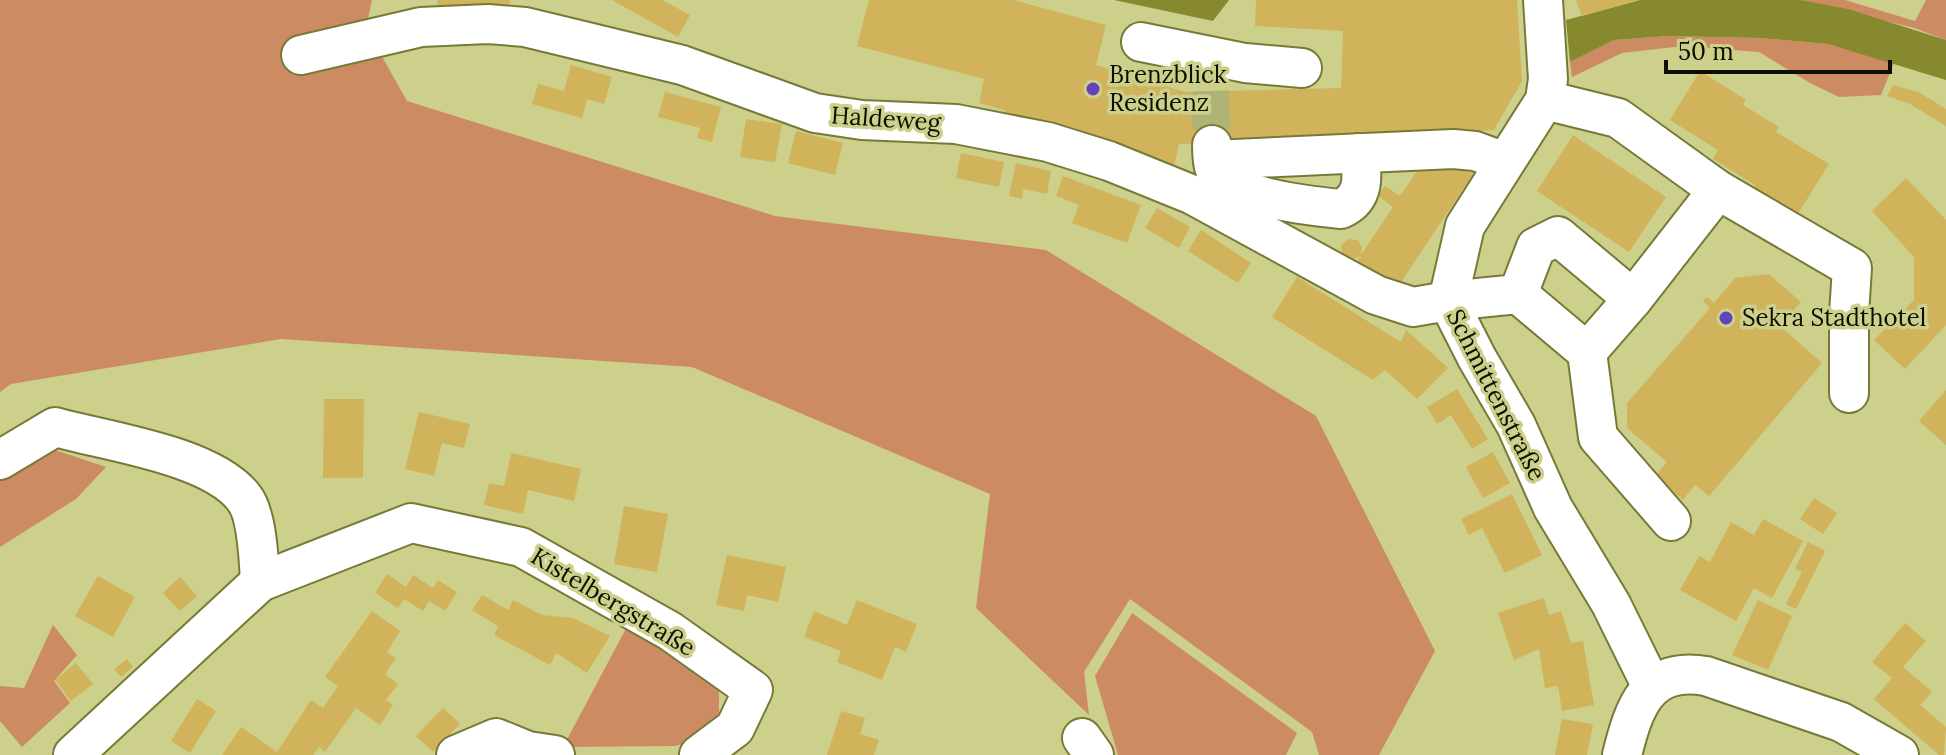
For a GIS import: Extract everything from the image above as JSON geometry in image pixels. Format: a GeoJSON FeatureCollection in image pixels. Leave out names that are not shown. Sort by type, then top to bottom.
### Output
{"type":"FeatureCollection","features":[{"type":"Feature","properties":{"kind":"street"},"geometry":{"type":"LineString","coordinates":[[1543,11],[1546,89],[1618,118],[1718,190],[1852,268],[1849,393]]}},
{"type":"Feature","properties":{"kind":"street","name":"Haldeweg"},"geometry":{"type":"LineString","coordinates":[[301,55],[421,27],[488,24],[557,33],[692,68],[815,113],[862,120],[956,124],[1080,151],[1215,205],[1389,301],[1413,307],[1518,294]]}},
{"type":"Feature","properties":{"kind":"street"},"geometry":{"type":"LineString","coordinates":[[1141,42],[1210,74],[1265,66],[1302,68]]}},
{"type":"Feature","properties":{"kind":"street","name":"Schmittenstraße"},"geometry":{"type":"LineString","coordinates":[[1546,89],[1465,226],[1448,301],[1516,425],[1553,508],[1611,604],[1652,687]]}},
{"type":"Feature","properties":{"kind":"street"},"geometry":{"type":"LineString","coordinates":[[1359,153],[1363,177],[1361,188],[1349,205],[1341,209],[1303,206],[1260,196],[1217,174],[1212,152],[1359,153],[1453,149],[1475,151],[1505,162]]}},
{"type":"Feature","properties":{"kind":"street"},"geometry":{"type":"LineString","coordinates":[[1587,352],[1633,299],[1718,190]]}},
{"type":"Feature","properties":{"kind":"street"},"geometry":{"type":"LineString","coordinates":[[1633,299],[1558,236],[1536,247],[1518,294],[1587,352],[1598,437],[1671,521]]}},
{"type":"Feature","properties":{"kind":"street"},"geometry":{"type":"LineString","coordinates":[[0,460],[55,427],[163,452],[224,480],[246,499],[257,541],[260,582]]}},
{"type":"Feature","properties":{"kind":"street","name":"Kistelbergstraße"},"geometry":{"type":"LineString","coordinates":[[73,755],[260,582],[411,523],[521,547],[670,631],[753,690],[735,728],[699,755]]}},
{"type":"Feature","properties":{"kind":"street"},"geometry":{"type":"LineString","coordinates":[[1622,755],[1642,699],[1652,687],[1674,674],[1706,676],[1841,722],[1899,755]]}},
{"type":"Feature","properties":{"kind":"street"},"geometry":{"type":"LineString","coordinates":[[456,755],[496,738],[528,751],[555,755]]}},
{"type":"Feature","properties":{"kind":"shaded area"},"geometry":{"type":"Polygon","coordinates":[[[0,0],[372,0],[366,28],[407,101],[775,216],[1046,250],[1316,416],[1435,651],[1379,755],[1319,755],[1312,732],[1130,599],[1084,672],[1089,715],[976,608],[990,494],[692,367],[281,339],[11,384],[0,392],[0,0]]]}},
{"type":"Feature","properties":{"kind":"shaded area"},"geometry":{"type":"Polygon","coordinates":[[[1114,0],[1229,0],[1213,21],[1114,0]]]}},
{"type":"Feature","properties":{"kind":"shaded area"},"geometry":{"type":"Polygon","coordinates":[[[1640,0],[1800,0],[1848,9],[1946,40],[1946,80],[1828,44],[1761,38],[1668,36],[1614,40],[1570,62],[1566,20],[1640,0]]]}},
{"type":"Feature","properties":{"kind":"shaded area"},"geometry":{"type":"Polygon","coordinates":[[[1800,0],[1845,0],[1915,21],[1926,0],[1946,0],[1946,40],[1914,28],[1800,0]]]}},
{"type":"Feature","properties":{"kind":"shaded area"},"geometry":{"type":"Polygon","coordinates":[[[1668,36],[1761,38],[1828,44],[1894,63],[1881,95],[1839,97],[1759,52],[1683,46],[1622,53],[1572,77],[1570,62],[1614,40],[1668,36]]]}},
{"type":"Feature","properties":{"kind":"shaded area"},"geometry":{"type":"Polygon","coordinates":[[[46,447],[106,467],[76,499],[0,547],[0,480],[46,447]]]}},
{"type":"Feature","properties":{"kind":"shaded area"},"geometry":{"type":"Polygon","coordinates":[[[1132,613],[1297,733],[1286,755],[1118,755],[1095,676],[1132,613]]]}},
{"type":"Feature","properties":{"kind":"shaded area"},"geometry":{"type":"Polygon","coordinates":[[[631,619],[719,688],[719,716],[697,741],[674,746],[563,747],[631,619]]]}},
{"type":"Feature","properties":{"kind":"shaded area"},"geometry":{"type":"Polygon","coordinates":[[[53,625],[77,655],[54,681],[70,703],[22,747],[0,721],[0,686],[24,688],[53,625]]]}},
{"type":"Feature","properties":{"kind":"building"},"geometry":{"type":"Polygon","coordinates":[[[438,0],[510,0],[509,9],[467,4],[465,18],[436,14],[438,0]]]}},
{"type":"Feature","properties":{"kind":"building"},"geometry":{"type":"Polygon","coordinates":[[[612,0],[662,0],[690,15],[678,37],[612,0]]]}},
{"type":"Feature","properties":{"kind":"building"},"geometry":{"type":"Polygon","coordinates":[[[869,0],[1013,0],[1106,25],[1096,65],[1185,92],[1341,88],[1343,31],[1255,26],[1256,0],[1517,0],[1522,81],[1494,130],[1322,142],[1179,144],[1172,176],[1004,117],[1005,110],[979,103],[984,79],[857,46],[869,0]]]}},
{"type":"Feature","properties":{"kind":"building"},"geometry":{"type":"Polygon","coordinates":[[[1576,0],[1637,0],[1637,1],[1582,16],[1576,0]]]}},
{"type":"Feature","properties":{"kind":"building"},"geometry":{"type":"Polygon","coordinates":[[[571,65],[612,77],[604,104],[587,99],[582,118],[532,104],[538,84],[564,91],[571,65]]]}},
{"type":"Feature","properties":{"kind":"building"},"geometry":{"type":"Polygon","coordinates":[[[1700,71],[1746,100],[1743,105],[1779,127],[1776,132],[1829,164],[1796,217],[1753,191],[1755,185],[1713,159],[1718,150],[1670,120],[1700,71]]]}},
{"type":"Feature","properties":{"kind":"building"},"geometry":{"type":"Polygon","coordinates":[[[1893,85],[1918,92],[1946,109],[1946,126],[1910,104],[1887,96],[1893,85]]]}},
{"type":"Feature","properties":{"kind":"building"},"geometry":{"type":"Polygon","coordinates":[[[665,92],[721,107],[712,142],[697,138],[700,128],[658,117],[665,92]]]}},
{"type":"Feature","properties":{"kind":"building"},"geometry":{"type":"Polygon","coordinates":[[[746,119],[782,124],[775,162],[740,157],[746,119]]]}},
{"type":"Feature","properties":{"kind":"building"},"geometry":{"type":"Polygon","coordinates":[[[796,131],[843,143],[835,175],[788,163],[796,131]]]}},
{"type":"Feature","properties":{"kind":"building"},"geometry":{"type":"Polygon","coordinates":[[[1573,135],[1666,197],[1629,252],[1537,191],[1573,135]]]}},
{"type":"Feature","properties":{"kind":"building"},"geometry":{"type":"Polygon","coordinates":[[[961,153],[1004,162],[999,187],[956,178],[961,153]]]}},
{"type":"Feature","properties":{"kind":"building"},"geometry":{"type":"Polygon","coordinates":[[[1441,153],[1473,174],[1396,290],[1354,266],[1361,256],[1349,260],[1343,256],[1341,246],[1348,239],[1358,240],[1362,247],[1361,255],[1393,207],[1378,196],[1385,186],[1400,196],[1425,159],[1441,153]]]}},
{"type":"Feature","properties":{"kind":"building"},"geometry":{"type":"Polygon","coordinates":[[[1016,163],[1051,171],[1047,194],[1023,189],[1022,199],[1009,196],[1016,163]]]}},
{"type":"Feature","properties":{"kind":"building"},"geometry":{"type":"Polygon","coordinates":[[[1063,176],[1141,205],[1127,243],[1072,223],[1079,205],[1056,196],[1063,176]]]}},
{"type":"Feature","properties":{"kind":"building"},"geometry":{"type":"Polygon","coordinates":[[[1906,178],[1946,220],[1946,325],[1905,369],[1874,340],[1914,300],[1914,257],[1872,211],[1906,178]]]}},
{"type":"Feature","properties":{"kind":"building"},"geometry":{"type":"Polygon","coordinates":[[[1157,208],[1190,227],[1179,248],[1145,228],[1157,208]]]}},
{"type":"Feature","properties":{"kind":"building"},"geometry":{"type":"Polygon","coordinates":[[[1201,230],[1251,263],[1238,283],[1188,251],[1201,230]]]}},
{"type":"Feature","properties":{"kind":"building"},"geometry":{"type":"Polygon","coordinates":[[[1769,274],[1801,302],[1780,326],[1822,363],[1709,496],[1695,485],[1683,500],[1655,476],[1667,462],[1627,428],[1627,403],[1710,308],[1703,301],[1707,297],[1714,303],[1735,278],[1769,274]]]}},
{"type":"Feature","properties":{"kind":"building"},"geometry":{"type":"Polygon","coordinates":[[[1297,277],[1401,342],[1406,330],[1448,368],[1417,399],[1385,370],[1373,380],[1272,317],[1297,277]]]}},
{"type":"Feature","properties":{"kind":"building"},"geometry":{"type":"Polygon","coordinates":[[[1457,389],[1488,439],[1472,449],[1451,415],[1437,424],[1427,407],[1457,389]]]}},
{"type":"Feature","properties":{"kind":"building"},"geometry":{"type":"Polygon","coordinates":[[[1946,390],[1946,445],[1919,421],[1946,390]]]}},
{"type":"Feature","properties":{"kind":"building"},"geometry":{"type":"Polygon","coordinates":[[[324,399],[364,399],[363,478],[323,478],[324,399]]]}},
{"type":"Feature","properties":{"kind":"building"},"geometry":{"type":"Polygon","coordinates":[[[419,412],[470,424],[464,448],[442,443],[434,476],[405,469],[419,412]]]}},
{"type":"Feature","properties":{"kind":"building"},"geometry":{"type":"Polygon","coordinates":[[[1493,452],[1510,483],[1483,498],[1466,467],[1493,452]]]}},
{"type":"Feature","properties":{"kind":"building"},"geometry":{"type":"Polygon","coordinates":[[[511,453],[581,469],[574,501],[528,490],[523,514],[484,505],[489,483],[504,486],[511,453]]]}},
{"type":"Feature","properties":{"kind":"building"},"geometry":{"type":"Polygon","coordinates":[[[1512,494],[1542,555],[1505,573],[1482,528],[1469,535],[1461,519],[1512,494]]]}},
{"type":"Feature","properties":{"kind":"building"},"geometry":{"type":"Polygon","coordinates":[[[1814,498],[1837,513],[1823,534],[1800,519],[1814,498]]]}},
{"type":"Feature","properties":{"kind":"building"},"geometry":{"type":"Polygon","coordinates":[[[624,506],[668,514],[657,572],[614,564],[624,506]]]}},
{"type":"Feature","properties":{"kind":"building"},"geometry":{"type":"Polygon","coordinates":[[[1763,519],[1803,541],[1772,598],[1754,588],[1736,621],[1680,590],[1699,556],[1710,562],[1731,522],[1754,535],[1763,519]]]}},
{"type":"Feature","properties":{"kind":"building"},"geometry":{"type":"Polygon","coordinates":[[[1808,542],[1825,551],[1796,609],[1786,604],[1802,572],[1795,569],[1808,542]]]}},
{"type":"Feature","properties":{"kind":"building"},"geometry":{"type":"Polygon","coordinates":[[[727,555],[786,567],[778,602],[747,595],[744,611],[716,605],[727,555]]]}},
{"type":"Feature","properties":{"kind":"building"},"geometry":{"type":"Polygon","coordinates":[[[387,574],[406,587],[413,575],[433,588],[438,580],[457,592],[445,611],[429,601],[423,611],[404,599],[398,608],[375,593],[387,574]]]}},
{"type":"Feature","properties":{"kind":"building"},"geometry":{"type":"Polygon","coordinates":[[[98,576],[135,597],[113,637],[75,616],[98,576]]]}},
{"type":"Feature","properties":{"kind":"building"},"geometry":{"type":"Polygon","coordinates":[[[180,577],[197,596],[180,611],[163,593],[180,577]]]}},
{"type":"Feature","properties":{"kind":"building"},"geometry":{"type":"Polygon","coordinates":[[[482,595],[508,610],[513,600],[542,615],[573,618],[610,636],[587,673],[556,653],[550,665],[494,635],[498,626],[472,610],[482,595]]]}},
{"type":"Feature","properties":{"kind":"building"},"geometry":{"type":"Polygon","coordinates":[[[1544,598],[1549,615],[1561,611],[1571,643],[1583,641],[1594,705],[1562,711],[1558,686],[1545,688],[1539,649],[1514,660],[1498,613],[1544,598]]]}},
{"type":"Feature","properties":{"kind":"building"},"geometry":{"type":"Polygon","coordinates":[[[857,600],[917,624],[906,652],[895,647],[882,680],[837,662],[841,651],[804,637],[814,611],[847,625],[857,600]]]}},
{"type":"Feature","properties":{"kind":"building"},"geometry":{"type":"Polygon","coordinates":[[[1758,600],[1792,616],[1768,670],[1732,655],[1758,600]]]}},
{"type":"Feature","properties":{"kind":"building"},"geometry":{"type":"Polygon","coordinates":[[[372,611],[400,631],[387,652],[396,658],[385,674],[398,684],[386,700],[393,705],[380,725],[356,708],[325,752],[319,747],[313,755],[222,755],[241,727],[277,752],[311,700],[323,708],[338,686],[325,677],[372,611]]]}},
{"type":"Feature","properties":{"kind":"building"},"geometry":{"type":"Polygon","coordinates":[[[1905,623],[1926,641],[1903,667],[1932,692],[1920,705],[1946,727],[1944,755],[1939,755],[1874,699],[1892,678],[1872,662],[1905,623]]]}},
{"type":"Feature","properties":{"kind":"building"},"geometry":{"type":"Polygon","coordinates":[[[127,659],[133,667],[121,677],[114,669],[127,659]]]}},
{"type":"Feature","properties":{"kind":"building"},"geometry":{"type":"Polygon","coordinates":[[[76,663],[93,684],[71,701],[55,680],[76,663]]]}},
{"type":"Feature","properties":{"kind":"building"},"geometry":{"type":"Polygon","coordinates":[[[197,699],[216,711],[190,753],[171,741],[197,699]]]}},
{"type":"Feature","properties":{"kind":"building"},"geometry":{"type":"Polygon","coordinates":[[[443,708],[460,724],[433,752],[416,736],[443,708]]]}},
{"type":"Feature","properties":{"kind":"building"},"geometry":{"type":"Polygon","coordinates":[[[841,711],[865,718],[860,734],[879,740],[874,755],[827,755],[841,711]]]}},
{"type":"Feature","properties":{"kind":"building"},"geometry":{"type":"Polygon","coordinates":[[[1562,719],[1593,724],[1587,755],[1555,755],[1562,719]]]}},
{"type":"Feature","properties":{"kind":"tunnel"},"geometry":{"type":"LineString","coordinates":[[1210,91],[1212,145]]}},
{"type":"Feature","properties":{"kind":"place","name":"Brenzblick Residenz"},"geometry":{"type":"Point","coordinates":[1093,89]}},
{"type":"Feature","properties":{"kind":"place","name":"Sekra Stadthotel"},"geometry":{"type":"Point","coordinates":[1726,318]}}]}
